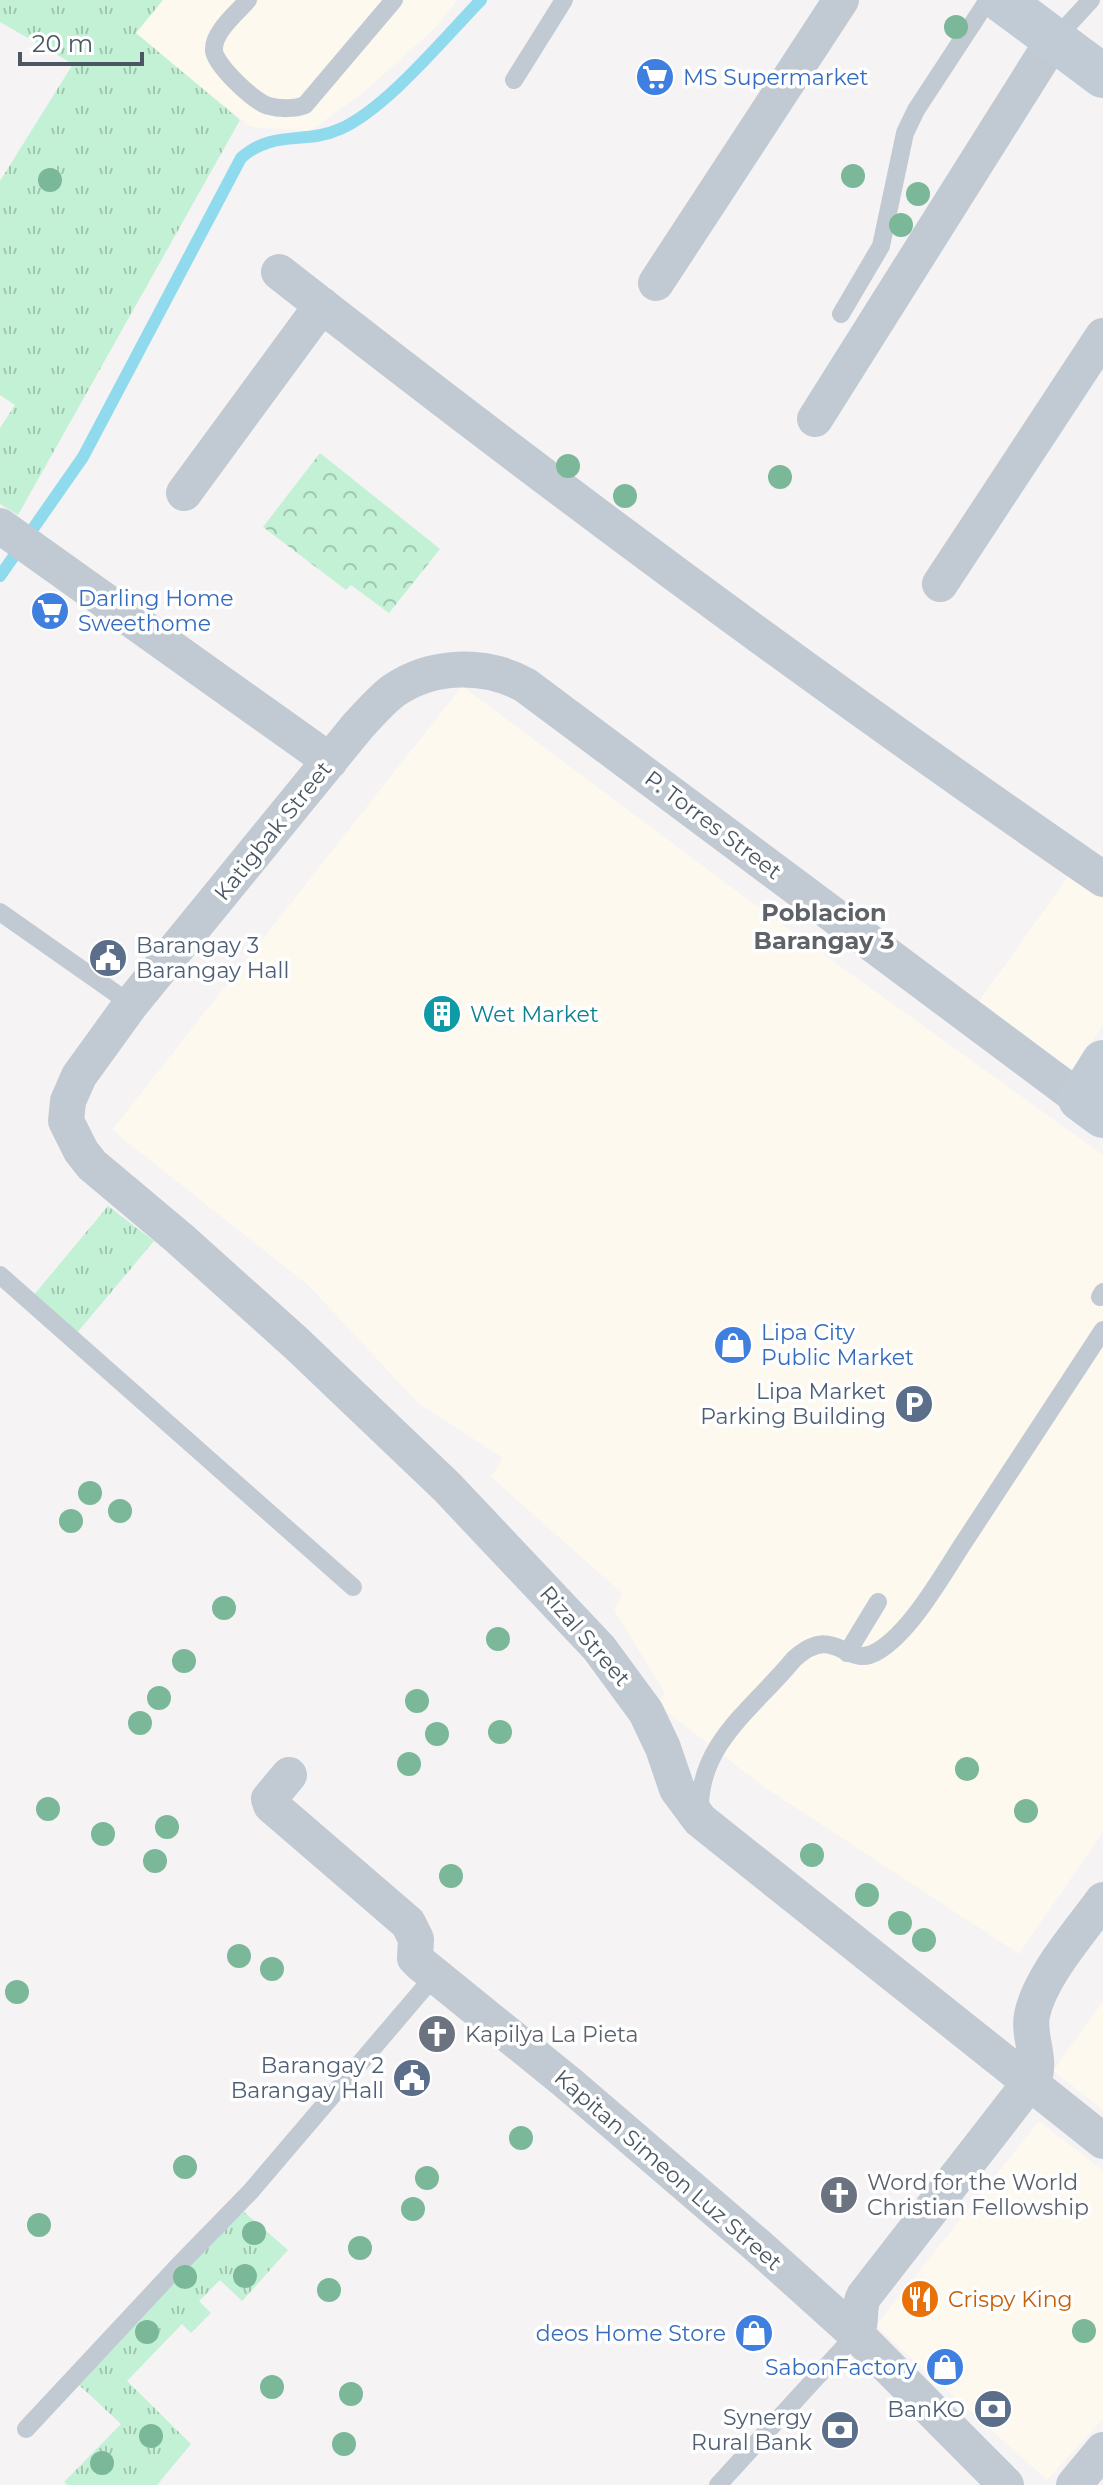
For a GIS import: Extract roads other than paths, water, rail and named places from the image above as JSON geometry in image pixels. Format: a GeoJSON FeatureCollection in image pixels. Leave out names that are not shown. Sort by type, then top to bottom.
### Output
{"type":"FeatureCollection","features":[{"type":"Feature","properties":{"kind":"street"},"geometry":{"type":"LineString","coordinates":[[656,283],[841,0]]}},
{"type":"Feature","properties":{"kind":"street"},"geometry":{"type":"LineString","coordinates":[[1001,0],[1103,76]]}},
{"type":"Feature","properties":{"kind":"street"},"geometry":{"type":"LineString","coordinates":[[815,419],[1054,39]]}},
{"type":"Feature","properties":{"kind":"street"},"geometry":{"type":"LineString","coordinates":[[279,272],[543,476],[714,603],[1103,879]]}},
{"type":"Feature","properties":{"kind":"street"},"geometry":{"type":"LineString","coordinates":[[184,493],[322,305]]}},
{"type":"Feature","properties":{"kind":"street"},"geometry":{"type":"LineString","coordinates":[[940,584],[1103,336]]}},
{"type":"Feature","properties":{"kind":"street"},"geometry":{"type":"LineString","coordinates":[[1,527],[330,761]]}},
{"type":"Feature","properties":{"kind":"street","name":"P. Torres Street"},"geometry":{"type":"LineString","coordinates":[[380,702],[409,682],[440,672],[474,669],[491,671],[518,681],[1092,1107]]}},
{"type":"Feature","properties":{"kind":"street","name":"Katigbak Street"},"geometry":{"type":"LineString","coordinates":[[66,1121],[68,1101],[79,1076],[131,1004],[380,702]]}},
{"type":"Feature","properties":{"kind":"street"},"geometry":{"type":"LineString","coordinates":[[1092,1107],[1103,1062]]}},
{"type":"Feature","properties":{"kind":"street","name":"Rizal Street"},"geometry":{"type":"LineString","coordinates":[[66,1121],[92,1165],[179,1238],[342,1387],[493,1534],[599,1648],[646,1712],[677,1789],[700,1820],[1103,2141]]}},
{"type":"Feature","properties":{"kind":"street","name":"Kapitan Simeon Luz Street"},"geometry":{"type":"LineString","coordinates":[[289,1775],[269,1799],[271,1805],[408,1923],[416,1939],[415,1958],[617,2123],[856,2334],[1003,2484]]}},
{"type":"Feature","properties":{"kind":"street"},"geometry":{"type":"LineString","coordinates":[[856,2334],[864,2296],[1031,2083],[1037,2065],[1032,2015],[1043,1985],[1103,1900]]}},
{"type":"Feature","properties":{"kind":"street"},"geometry":{"type":"LineString","coordinates":[[1074,2485],[1103,2450]]}},
{"type":"Feature","properties":{"kind":"lane"},"geometry":{"type":"LineString","coordinates":[[248,0],[215,38],[213,52],[219,65],[264,105],[299,108],[305,105],[394,0]]}},
{"type":"Feature","properties":{"kind":"lane"},"geometry":{"type":"LineString","coordinates":[[514,80],[564,0]]}},
{"type":"Feature","properties":{"kind":"lane"},"geometry":{"type":"LineString","coordinates":[[841,314],[881,246],[905,133],[916,110],[988,0]]}},
{"type":"Feature","properties":{"kind":"lane"},"geometry":{"type":"LineString","coordinates":[[1054,39],[1091,0]]}},
{"type":"Feature","properties":{"kind":"lane"},"geometry":{"type":"LineString","coordinates":[[0,912],[131,1004]]}},
{"type":"Feature","properties":{"kind":"lane"},"geometry":{"type":"LineString","coordinates":[[0,1275],[353,1587]]}},
{"type":"Feature","properties":{"kind":"lane"},"geometry":{"type":"LineString","coordinates":[[700,1820],[699,1792],[704,1771],[715,1748],[807,1647],[832,1645],[860,1656],[877,1653],[920,1609],[1103,1330]]}},
{"type":"Feature","properties":{"kind":"lane"},"geometry":{"type":"LineString","coordinates":[[847,1653],[878,1602]]}},
{"type":"Feature","properties":{"kind":"lane"},"geometry":{"type":"LineString","coordinates":[[26,2429],[251,2191],[436,1974]]}},
{"type":"Feature","properties":{"kind":"lane"},"geometry":{"type":"LineString","coordinates":[[718,2485],[856,2334]]}},
{"type":"Feature","properties":{"kind":"waterway"},"geometry":{"type":"LineString","coordinates":[[0,576],[83,457],[241,158],[265,143],[327,134],[358,119],[414,71],[481,0]]}},
{"type":"Feature","properties":{"kind":"place","name":"MS Supermarket"},"geometry":{"type":"Point","coordinates":[655,77]}},
{"type":"Feature","properties":{"kind":"place","name":"Darling Home Sweethome"},"geometry":{"type":"Point","coordinates":[50,611]}},
{"type":"Feature","properties":{"kind":"place","name":"Barangay 3 Barangay Hall"},"geometry":{"type":"Point","coordinates":[108,958]}},
{"type":"Feature","properties":{"kind":"place","name":"Wet Market"},"geometry":{"type":"Point","coordinates":[442,1014]}},
{"type":"Feature","properties":{"kind":"place","name":"Lipa City Public Market"},"geometry":{"type":"Point","coordinates":[733,1345]}},
{"type":"Feature","properties":{"kind":"place","name":"Lipa Market Parking Building"},"geometry":{"type":"Point","coordinates":[914,1404]}},
{"type":"Feature","properties":{"kind":"place","name":"Kapilya La Pieta"},"geometry":{"type":"Point","coordinates":[437,2034]}},
{"type":"Feature","properties":{"kind":"place","name":"Barangay 2 Barangay Hall"},"geometry":{"type":"Point","coordinates":[412,2078]}},
{"type":"Feature","properties":{"kind":"place","name":"Word for the World Christian Fellowship"},"geometry":{"type":"Point","coordinates":[839,2195]}},
{"type":"Feature","properties":{"kind":"place","name":"Crispy King"},"geometry":{"type":"Point","coordinates":[920,2299]}},
{"type":"Feature","properties":{"kind":"place","name":"deos Home Store"},"geometry":{"type":"Point","coordinates":[754,2333]}},
{"type":"Feature","properties":{"kind":"place","name":"SabonFactory"},"geometry":{"type":"Point","coordinates":[945,2367]}},
{"type":"Feature","properties":{"kind":"place","name":"BanKO"},"geometry":{"type":"Point","coordinates":[993,2409]}},
{"type":"Feature","properties":{"kind":"place","name":"Synergy Rural Bank"},"geometry":{"type":"Point","coordinates":[840,2430]}},
{"type":"Feature","properties":{"kind":"district","name":"Poblacion Barangay 3"},"geometry":{"type":"Point","coordinates":[824,926]}}]}
